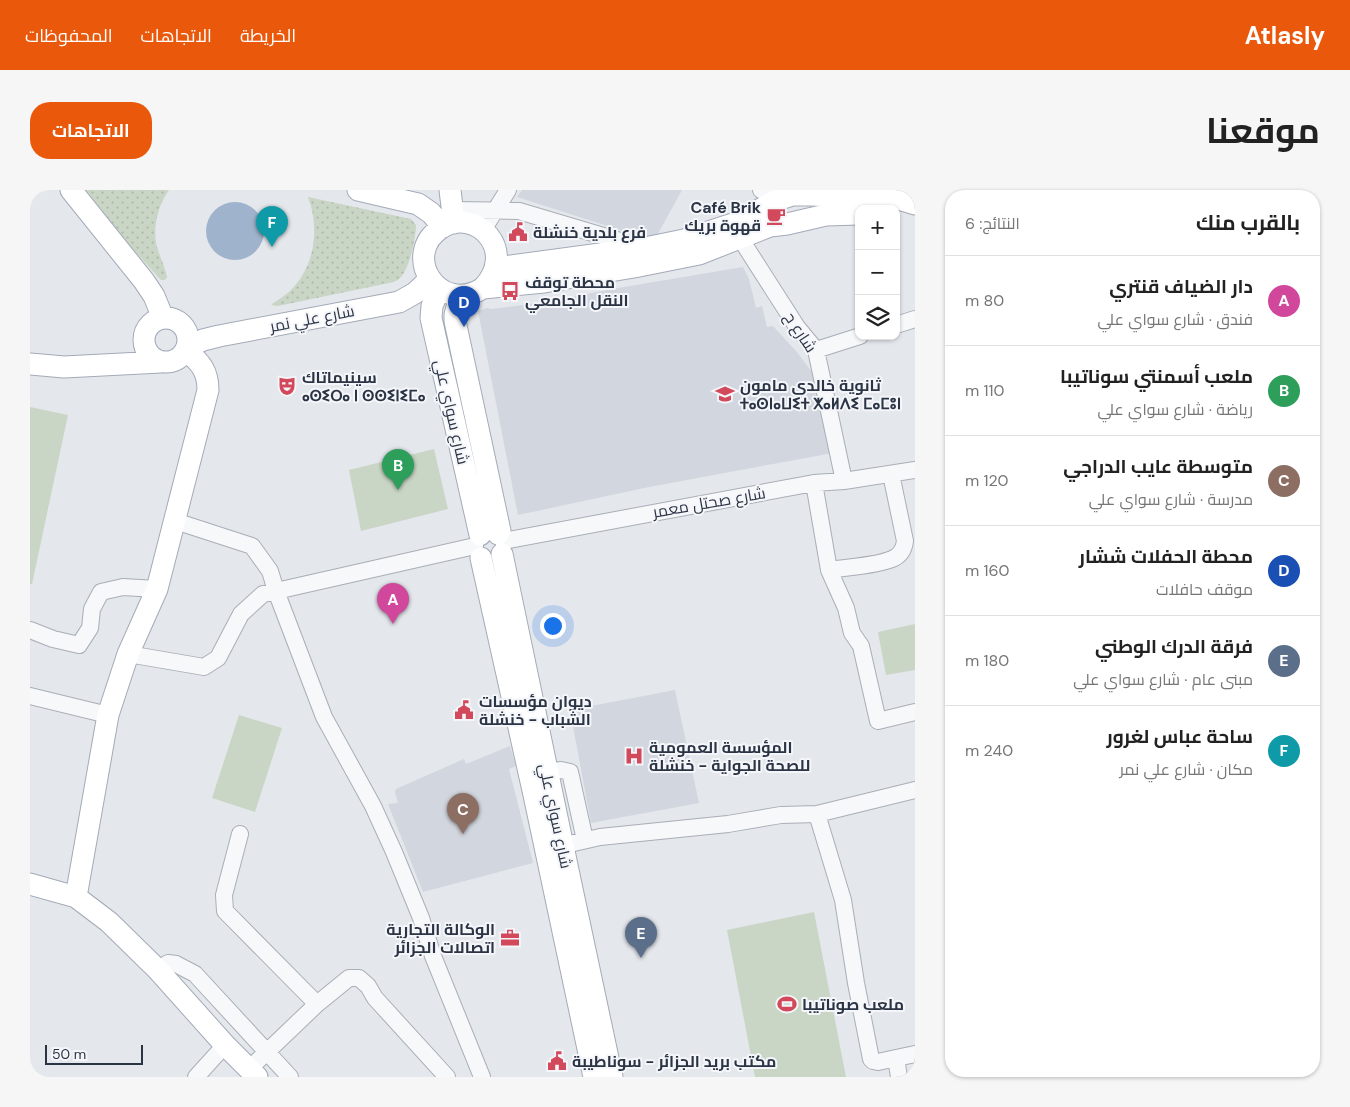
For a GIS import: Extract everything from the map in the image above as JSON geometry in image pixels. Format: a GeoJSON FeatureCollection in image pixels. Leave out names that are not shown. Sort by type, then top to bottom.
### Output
{"type":"FeatureCollection","features":[{"type":"Feature","properties":{"kind":"main road"},"geometry":{"type":"LineString","coordinates":[[71,190],[144,281],[157,301],[163,318]]}},
{"type":"Feature","properties":{"kind":"main road"},"geometry":{"type":"LineString","coordinates":[[358,190],[418,204],[431,213],[450,212],[483,230],[490,237],[497,257],[496,268],[491,279],[483,288],[476,292],[460,296],[446,293],[435,284],[425,268],[424,256],[427,245],[450,212]]}},
{"type":"Feature","properties":{"kind":"main road"},"geometry":{"type":"LineString","coordinates":[[418,204],[427,201],[440,190]]}},
{"type":"Feature","properties":{"kind":"main road"},"geometry":{"type":"LineString","coordinates":[[483,288],[544,282],[699,254],[738,231],[769,195],[809,194],[895,198],[915,206]]}},
{"type":"Feature","properties":{"kind":"main road"},"geometry":{"type":"LineString","coordinates":[[900,213],[915,206]]}},
{"type":"Feature","properties":{"kind":"main road"},"geometry":{"type":"LineString","coordinates":[[496,268],[645,248],[787,224],[826,215],[855,214]]}},
{"type":"Feature","properties":{"kind":"main road","name":"شارع علي نمر"},"geometry":{"type":"LineString","coordinates":[[30,364],[64,367],[176,356],[203,340],[398,302],[415,292],[435,284]]}},
{"type":"Feature","properties":{"kind":"main road","name":"شارع سواي علي"},"geometry":{"type":"LineString","coordinates":[[435,284],[431,318],[547,772],[553,847],[594,1077]]}},
{"type":"Feature","properties":{"kind":"main road","name":"شارع سواي علي"},"geometry":{"type":"LineString","coordinates":[[460,296],[455,321],[500,531],[490,545],[534,795],[553,847],[612,1077]]}},
{"type":"Feature","properties":{"kind":"main road"},"geometry":{"type":"LineString","coordinates":[[169,318],[181,323],[188,334],[176,356],[149,354],[144,342],[147,329],[156,320],[169,318]]}},
{"type":"Feature","properties":{"kind":"main road"},"geometry":{"type":"LineString","coordinates":[[30,354],[120,353],[137,347],[144,342]]}},
{"type":"Feature","properties":{"kind":"main road"},"geometry":{"type":"LineString","coordinates":[[76,897],[108,715],[128,654],[157,589],[208,390],[198,376],[182,366],[176,356]]}},
{"type":"Feature","properties":{"kind":"main road"},"geometry":{"type":"LineString","coordinates":[[30,884],[76,897],[109,922],[158,970],[225,1045],[253,1073]]}},
{"type":"Feature","properties":{"kind":"street"},"geometry":{"type":"LineString","coordinates":[[483,230],[508,190]]}},
{"type":"Feature","properties":{"kind":"street"},"geometry":{"type":"LineString","coordinates":[[450,212],[519,211],[645,248]]}},
{"type":"Feature","properties":{"kind":"street","name":"شارع ح"},"geometry":{"type":"LineString","coordinates":[[738,231],[798,326],[816,350],[844,481]]}},
{"type":"Feature","properties":{"kind":"street"},"geometry":{"type":"LineString","coordinates":[[900,324],[915,319]]}},
{"type":"Feature","properties":{"kind":"street"},"geometry":{"type":"LineString","coordinates":[[816,350],[855,338]]}},
{"type":"Feature","properties":{"kind":"street","name":"شارع صحتل معمر"},"geometry":{"type":"LineString","coordinates":[[128,654],[204,668],[218,658],[241,614],[263,594],[490,545],[814,483],[844,481],[915,470]]}},
{"type":"Feature","properties":{"kind":"street"},"geometry":{"type":"LineString","coordinates":[[829,570],[892,559],[902,551],[905,541],[891,474]]}},
{"type":"Feature","properties":{"kind":"street"},"geometry":{"type":"LineString","coordinates":[[814,483],[829,570],[846,608],[852,633],[860,646],[878,720],[915,712]]}},
{"type":"Feature","properties":{"kind":"street"},"geometry":{"type":"LineString","coordinates":[[175,522],[252,546],[270,571],[324,717],[374,806],[421,918],[433,956],[482,1077]]}},
{"type":"Feature","properties":{"kind":"street"},"geometry":{"type":"LineString","coordinates":[[30,630],[53,639],[79,645],[90,628],[92,608],[102,592],[123,587],[157,589]]}},
{"type":"Feature","properties":{"kind":"street"},"geometry":{"type":"LineString","coordinates":[[30,696],[108,715]]}},
{"type":"Feature","properties":{"kind":"street"},"geometry":{"type":"LineString","coordinates":[[547,772],[561,770],[570,772],[585,840]]}},
{"type":"Feature","properties":{"kind":"street"},"geometry":{"type":"LineString","coordinates":[[553,847],[600,837],[728,824],[781,815],[818,814],[915,790]]}},
{"type":"Feature","properties":{"kind":"street"},"geometry":{"type":"LineString","coordinates":[[818,814],[842,900],[871,1059],[878,1062],[915,1054]]}},
{"type":"Feature","properties":{"kind":"street"},"geometry":{"type":"LineString","coordinates":[[240,834],[224,896],[225,911],[318,1004]]}},
{"type":"Feature","properties":{"kind":"street"},"geometry":{"type":"LineString","coordinates":[[158,970],[168,962],[195,974],[290,1077]]}},
{"type":"Feature","properties":{"kind":"street"},"geometry":{"type":"LineString","coordinates":[[253,1073],[266,1052],[318,1004],[349,978],[359,978],[447,1077]]}},
{"type":"Feature","properties":{"kind":"street"},"geometry":{"type":"LineString","coordinates":[[196,1077],[225,1045]]}},
{"type":"Feature","properties":{"kind":"street"},"geometry":{"type":"LineString","coordinates":[[896,1058],[899,1077]]}},
{"type":"Feature","properties":{"kind":"shaded area"},"geometry":{"type":"Polygon","coordinates":[[[522,190],[682,190],[654,241],[517,197],[522,190]]]}},
{"type":"Feature","properties":{"kind":"shaded area"},"geometry":{"type":"Polygon","coordinates":[[[743,267],[749,279],[756,308],[762,306],[767,327],[773,326],[796,351],[815,376],[833,453],[649,487],[518,515],[478,311],[487,308],[492,309],[546,302],[743,267]]]}},
{"type":"Feature","properties":{"kind":"shaded area","name":"المؤسسة العمومية للصحة الجواية - خنشلة"},"geometry":{"type":"Polygon","coordinates":[[[675,690],[699,803],[591,823],[570,710],[675,690]]]}},
{"type":"Feature","properties":{"kind":"shaded area"},"geometry":{"type":"Polygon","coordinates":[[[510,746],[516,766],[509,769],[533,863],[423,892],[388,804],[398,803],[396,789],[464,759],[466,764],[510,746]]]}},
{"type":"Feature","properties":{"kind":"green space"},"geometry":{"type":"Polygon","coordinates":[[[78,190],[169,190],[159,210],[155,233],[157,247],[167,277],[165,280],[161,280],[78,190]]]}},
{"type":"Feature","properties":{"kind":"green space"},"geometry":{"type":"Polygon","coordinates":[[[308,197],[411,219],[416,225],[415,238],[409,262],[403,275],[390,283],[278,306],[271,305],[288,293],[305,271],[310,259],[313,247],[314,221],[308,197]]]}},
{"type":"Feature","properties":{"kind":"green space"},"geometry":{"type":"Polygon","coordinates":[[[30,407],[68,415],[32,584],[30,584],[30,407]]]}},
{"type":"Feature","properties":{"kind":"green space"},"geometry":{"type":"Polygon","coordinates":[[[434,449],[448,509],[361,531],[349,470],[434,449]]]}},
{"type":"Feature","properties":{"kind":"green space"},"geometry":{"type":"Polygon","coordinates":[[[915,624],[915,670],[886,675],[878,632],[915,624]]]}},
{"type":"Feature","properties":{"kind":"green space"},"geometry":{"type":"Polygon","coordinates":[[[239,715],[282,728],[255,812],[212,798],[239,715]]]}},
{"type":"Feature","properties":{"kind":"green space","name":"ملعب صوناتيبا"},"geometry":{"type":"Polygon","coordinates":[[[814,912],[846,1077],[755,1077],[727,930],[814,912]]]}},
{"type":"Feature","properties":{"kind":"water"},"geometry":{"type":"Polygon","coordinates":[[[235,202],[246,204],[259,215],[264,231],[262,242],[251,255],[235,260],[224,258],[211,247],[206,231],[208,220],[219,207],[235,202]]]}},
{"type":"Feature","properties":{"kind":"place","name":"Café Brik قهوة بريك"},"geometry":{"type":"Point","coordinates":[776,216]}},
{"type":"Feature","properties":{"kind":"place","name":"فرع بلدية خنشلة"},"geometry":{"type":"Point","coordinates":[518,232]}},
{"type":"Feature","properties":{"kind":"place","name":"ساحة عباس لغرور"},"geometry":{"type":"Point","coordinates":[272,247]}},
{"type":"Feature","properties":{"kind":"place","name":"محطة توقف النقل الجامعي"},"geometry":{"type":"Point","coordinates":[510,291]}},
{"type":"Feature","properties":{"kind":"place","name":"محطة الحفلات ششار"},"geometry":{"type":"Point","coordinates":[464,327]}},
{"type":"Feature","properties":{"kind":"place","name":"سينيماتاك ⴰⵙⵉⵔⴰ ⵏ ⵙⵙⵉⵏⵉⵎⴰ"},"geometry":{"type":"Point","coordinates":[287,386]}},
{"type":"Feature","properties":{"kind":"place","name":"ثانوية خالدي مامون ⵜⴰⵙⵏⴰⵡⵉⵜ ⵅⴰⵍⴷⵉ ⵎⴰⵎⵓⵏ"},"geometry":{"type":"Point","coordinates":[725,394]}},
{"type":"Feature","properties":{"kind":"place","name":"ملعب أسمنتي سوناتيبا"},"geometry":{"type":"Point","coordinates":[398,490]}},
{"type":"Feature","properties":{"kind":"place","name":"دار الضياف قنتري"},"geometry":{"type":"Point","coordinates":[393,624]}},
{"type":"Feature","properties":{"kind":"place","name":"ديوان مؤسسات الشباب - خنشلة"},"geometry":{"type":"Point","coordinates":[464,710]}},
{"type":"Feature","properties":{"kind":"place","name":"المؤسسة العمومية للصحة الجواية - خنشلة"},"geometry":{"type":"Point","coordinates":[634,756]}},
{"type":"Feature","properties":{"kind":"place","name":"متوسطة عايب الدراجي"},"geometry":{"type":"Point","coordinates":[463,834]}},
{"type":"Feature","properties":{"kind":"place","name":"الوكالة التجارية اتصالات الجزائر"},"geometry":{"type":"Point","coordinates":[510,938]}},
{"type":"Feature","properties":{"kind":"place","name":"فرقة الدرك الوطني"},"geometry":{"type":"Point","coordinates":[641,958]}},
{"type":"Feature","properties":{"kind":"place","name":"ملعب صوناتيبا"},"geometry":{"type":"Point","coordinates":[787,1004]}},
{"type":"Feature","properties":{"kind":"place","name":"مكتب بريد الجزائر - سوناطيبة"},"geometry":{"type":"Point","coordinates":[557,1061]}}]}
